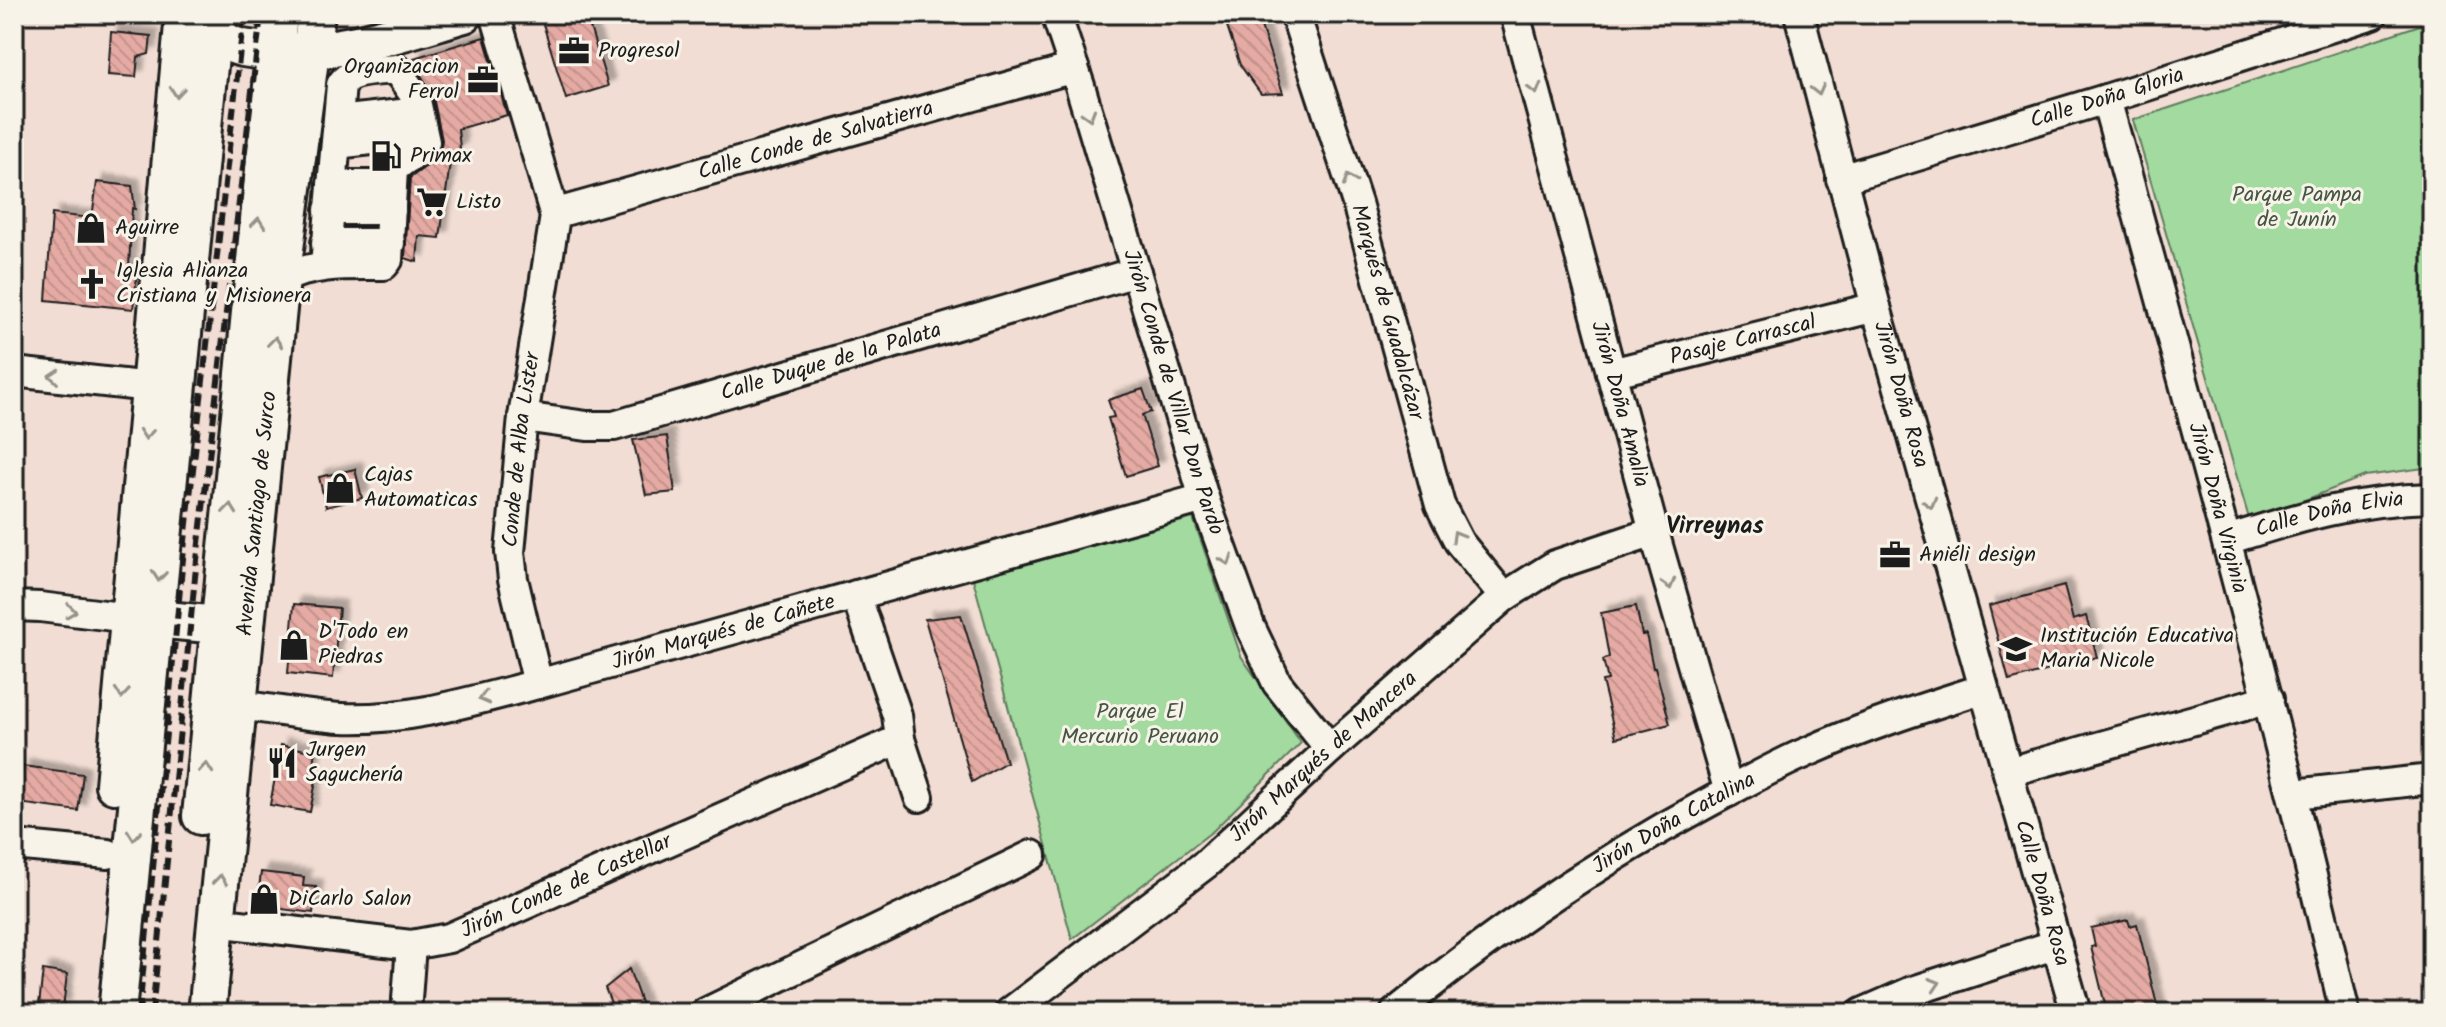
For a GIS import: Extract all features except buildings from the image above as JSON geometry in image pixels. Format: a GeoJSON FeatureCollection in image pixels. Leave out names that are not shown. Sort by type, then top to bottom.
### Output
{"type":"FeatureCollection","features":[{"type":"Feature","properties":{"kind":"main road","name":"Avenida Santiago de Surco"},"geometry":{"type":"LineString","coordinates":[[183,1013],[279,14]]}},
{"type":"Feature","properties":{"kind":"main road","name":"Avenida Santiago de Surco"},"geometry":{"type":"LineString","coordinates":[[207,1013],[281,279],[331,89],[316,14]]}},
{"type":"Feature","properties":{"kind":"main road"},"geometry":{"type":"LineString","coordinates":[[204,18],[223,39],[238,47],[276,52],[331,89],[464,14]]}},
{"type":"Feature","properties":{"kind":"main road"},"geometry":{"type":"LineString","coordinates":[[94,1013],[108,854],[190,249],[204,18]]}},
{"type":"Feature","properties":{"kind":"main road"},"geometry":{"type":"LineString","coordinates":[[117,1013],[142,619],[150,387],[155,332],[204,18]]}},
{"type":"Feature","properties":{"kind":"main road"},"geometry":{"type":"LineString","coordinates":[[155,332],[190,249]]}},
{"type":"Feature","properties":{"kind":"main road"},"geometry":{"type":"LineString","coordinates":[[142,619],[219,625]]}},
{"type":"Feature","properties":{"kind":"street"},"geometry":{"type":"LineString","coordinates":[[495,14],[557,215]]}},
{"type":"Feature","properties":{"kind":"street","name":"Jirón Conde de Villar Don Pardo"},"geometry":{"type":"LineString","coordinates":[[1056,14],[1204,498],[1250,626],[1268,668],[1330,749]]}},
{"type":"Feature","properties":{"kind":"street","name":"Marqués de Guadalcázar"},"geometry":{"type":"LineString","coordinates":[[1295,14],[1357,203],[1440,505],[1459,542],[1504,597]]}},
{"type":"Feature","properties":{"kind":"street","name":"Jirón Doña Amalia"},"geometry":{"type":"LineString","coordinates":[[1515,14],[1654,532],[1729,792]]}},
{"type":"Feature","properties":{"kind":"street","name":"Jirón Doña Rosa"},"geometry":{"type":"LineString","coordinates":[[1799,14],[1876,307],[2008,772]]}},
{"type":"Feature","properties":{"kind":"street","name":"Calle Doña Gloria"},"geometry":{"type":"LineString","coordinates":[[1841,179],[2373,14]]}},
{"type":"Feature","properties":{"kind":"street"},"geometry":{"type":"LineString","coordinates":[[331,89],[405,136],[419,152],[425,142],[415,96],[393,53]]}},
{"type":"Feature","properties":{"kind":"street"},"geometry":{"type":"LineString","coordinates":[[281,279],[326,254],[384,265],[388,260],[393,169],[405,136],[393,53]]}},
{"type":"Feature","properties":{"kind":"street","name":"Calle Conde de Salvatierra"},"geometry":{"type":"LineString","coordinates":[[557,215],[1074,68]]}},
{"type":"Feature","properties":{"kind":"street"},"geometry":{"type":"LineString","coordinates":[[326,254],[331,197],[331,89]]}},
{"type":"Feature","properties":{"kind":"street","name":"Jirón Doña Virginia"},"geometry":{"type":"LineString","coordinates":[[2106,99],[2294,794],[2345,1013]]}},
{"type":"Feature","properties":{"kind":"street"},"geometry":{"type":"LineString","coordinates":[[331,197],[392,198]]}},
{"type":"Feature","properties":{"kind":"street","name":"Conde de Alba Lister"},"geometry":{"type":"LineString","coordinates":[[538,684],[513,579],[510,552],[523,417],[557,215]]}},
{"type":"Feature","properties":{"kind":"street","name":"Calle Duque de la Palata"},"geometry":{"type":"LineString","coordinates":[[523,417],[587,426],[614,426],[1136,272]]}},
{"type":"Feature","properties":{"kind":"street","name":"Pasaje Carrascal"},"geometry":{"type":"LineString","coordinates":[[1611,373],[1876,307]]}},
{"type":"Feature","properties":{"kind":"street"},"geometry":{"type":"LineString","coordinates":[[14,372],[150,387]]}},
{"type":"Feature","properties":{"kind":"street","name":"Jirón Marqués de Cañete"},"geometry":{"type":"LineString","coordinates":[[237,705],[344,718],[452,706],[1204,498]]}},
{"type":"Feature","properties":{"kind":"street","name":"Calle Doña Elvia"},"geometry":{"type":"LineString","coordinates":[[2227,540],[2329,509],[2369,502],[2432,498]]}},
{"type":"Feature","properties":{"kind":"street","name":"Jirón Marqués de Mancera"},"geometry":{"type":"LineString","coordinates":[[1009,1013],[1207,863],[1330,749],[1504,597],[1555,565],[1654,532]]}},
{"type":"Feature","properties":{"kind":"street"},"geometry":{"type":"LineString","coordinates":[[856,595],[897,715],[900,739],[919,797]]}},
{"type":"Feature","properties":{"kind":"street"},"geometry":{"type":"LineString","coordinates":[[14,606],[142,619]]}},
{"type":"Feature","properties":{"kind":"street","name":"Jirón Doña Catalina"},"geometry":{"type":"LineString","coordinates":[[1412,1008],[1463,958],[1541,902],[1659,829],[1802,754],[1884,721],[1982,689]]}},
{"type":"Feature","properties":{"kind":"street"},"geometry":{"type":"LineString","coordinates":[[2008,772],[2269,699]]}},
{"type":"Feature","properties":{"kind":"street","name":"Jirón Conde de Castellar"},"geometry":{"type":"LineString","coordinates":[[215,922],[411,945],[449,938],[900,739]]}},
{"type":"Feature","properties":{"kind":"street","name":"Calle Doña Rosa"},"geometry":{"type":"LineString","coordinates":[[2008,772],[2076,1013]]}},
{"type":"Feature","properties":{"kind":"street"},"geometry":{"type":"LineString","coordinates":[[2294,794],[2432,779]]}},
{"type":"Feature","properties":{"kind":"street"},"geometry":{"type":"LineString","coordinates":[[14,845],[108,854]]}},
{"type":"Feature","properties":{"kind":"street"},"geometry":{"type":"LineString","coordinates":[[705,1013],[1032,855]]}},
{"type":"Feature","properties":{"kind":"street"},"geometry":{"type":"LineString","coordinates":[[1862,1013],[1910,992],[2057,944]]}},
{"type":"Feature","properties":{"kind":"street"},"geometry":{"type":"LineString","coordinates":[[406,1013],[411,945]]}},
{"type":"Feature","properties":{"kind":"green space","name":"Parque Pampa de Junín"},"geometry":{"type":"Polygon","coordinates":[[[2432,21],[2432,467],[2365,476],[2250,522],[2133,120],[2432,21]]]}},
{"type":"Feature","properties":{"kind":"green space","name":"Parque El Mercurio Peruano"},"geometry":{"type":"Polygon","coordinates":[[[1193,518],[1241,656],[1301,743],[1214,830],[1072,939],[973,579],[1193,518]]]}},
{"type":"Feature","properties":{"kind":"railway"},"geometry":{"type":"LineString","coordinates":[[139,1013],[182,568],[244,14]]}},
{"type":"Feature","properties":{"kind":"railway"},"geometry":{"type":"LineString","coordinates":[[152,1013],[195,577],[261,14]]}},
{"type":"Feature","properties":{"kind":"place","name":"Progresol"},"geometry":{"type":"Point","coordinates":[574,51]}},
{"type":"Feature","properties":{"kind":"place","name":"Organizacion Ferrol"},"geometry":{"type":"Point","coordinates":[483,80]}},
{"type":"Feature","properties":{"kind":"place","name":"Primax"},"geometry":{"type":"Point","coordinates":[386,156]}},
{"type":"Feature","properties":{"kind":"place","name":"Listo"},"geometry":{"type":"Point","coordinates":[432,202]}},
{"type":"Feature","properties":{"kind":"place","name":"Aguirre"},"geometry":{"type":"Point","coordinates":[91,228]}},
{"type":"Feature","properties":{"kind":"place","name":"Iglesia Alianza Cristiana y Misionera"},"geometry":{"type":"Point","coordinates":[92,284]}},
{"type":"Feature","properties":{"kind":"place","name":"Cajas Automaticas"},"geometry":{"type":"Point","coordinates":[340,488]}},
{"type":"Feature","properties":{"kind":"place","name":"Aniéli design"},"geometry":{"type":"Point","coordinates":[1895,555]}},
{"type":"Feature","properties":{"kind":"place","name":"D'Todo en Piedras"},"geometry":{"type":"Point","coordinates":[294,645]}},
{"type":"Feature","properties":{"kind":"place","name":"Institución Educativa Maria Nicole"},"geometry":{"type":"Point","coordinates":[2016,649]}},
{"type":"Feature","properties":{"kind":"place","name":"Jurgen Saguchería"},"geometry":{"type":"Point","coordinates":[282,763]}},
{"type":"Feature","properties":{"kind":"place","name":"DiCarlo Salon"},"geometry":{"type":"Point","coordinates":[264,899]}},
{"type":"Feature","properties":{"kind":"district","name":"Virreynas"},"geometry":{"type":"Point","coordinates":[1715,526]}}]}
